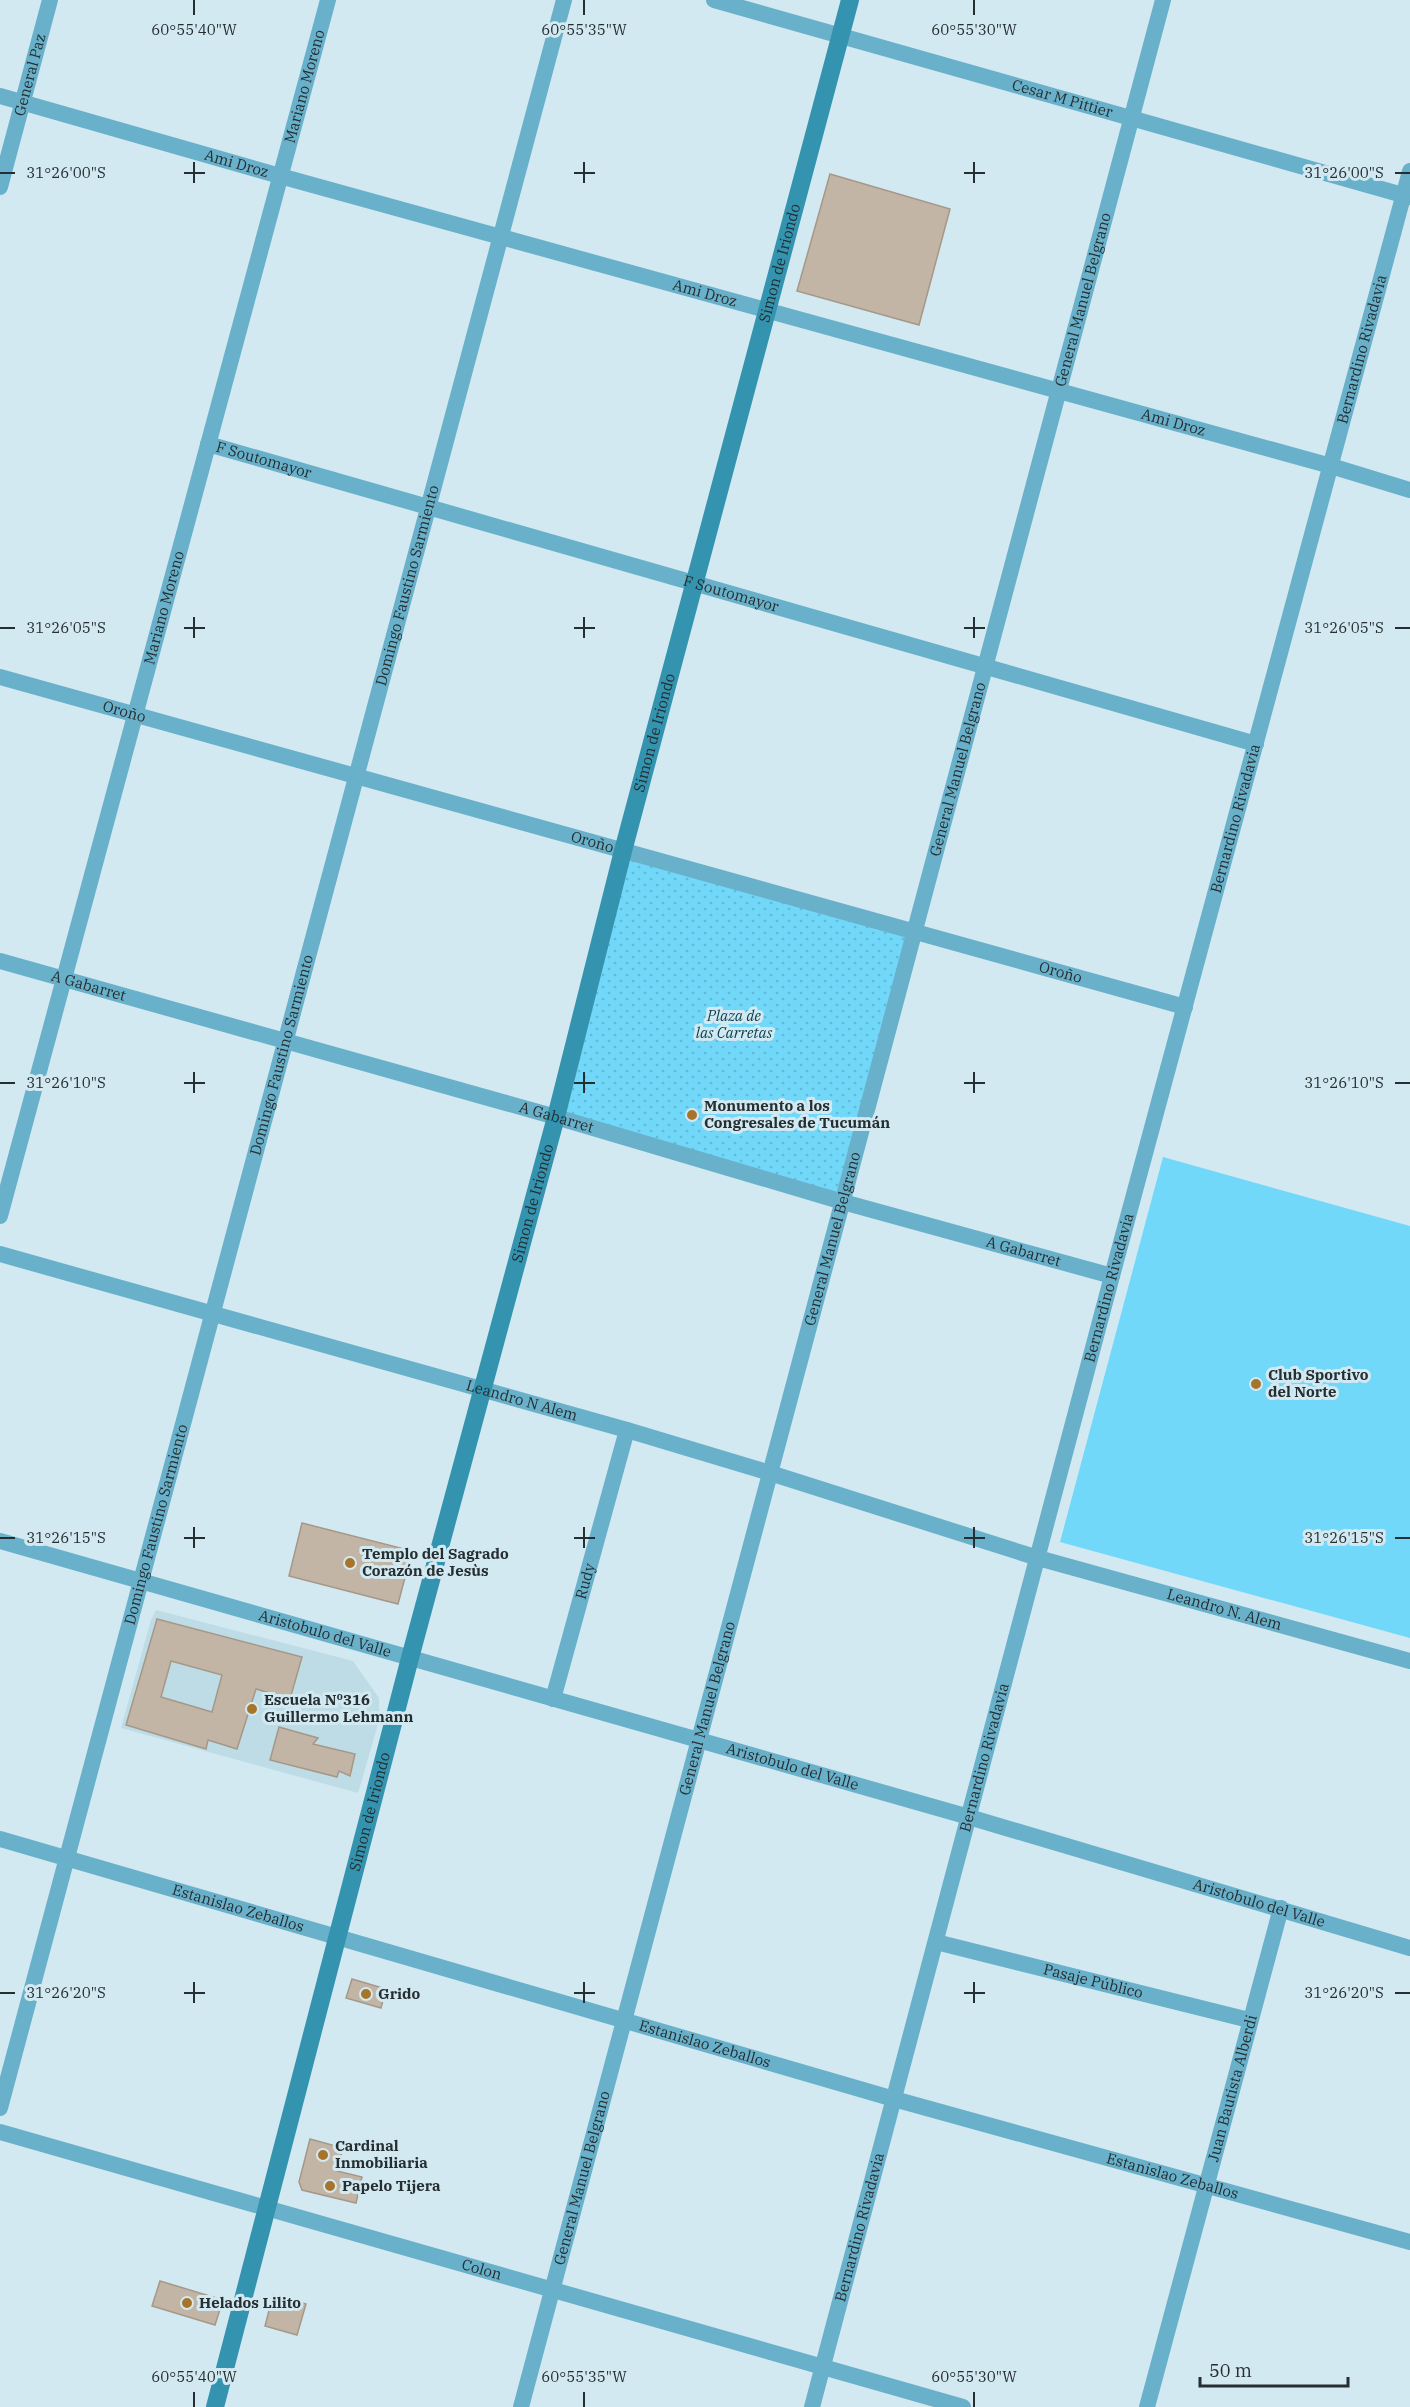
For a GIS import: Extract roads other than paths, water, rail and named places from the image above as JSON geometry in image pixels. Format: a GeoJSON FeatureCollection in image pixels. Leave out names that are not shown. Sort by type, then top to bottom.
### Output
{"type":"FeatureCollection","features":[{"type":"Feature","properties":{"kind":"main road","name":"Simon de Iriondo"},"geometry":{"type":"LineString","coordinates":[[215,2407],[339,1939],[410,1658],[484,1390],[623,851],[769,311],[850,0]]}},
{"type":"Feature","properties":{"kind":"street","name":"General Paz"},"geometry":{"type":"LineString","coordinates":[[0,187],[50,0]]}},
{"type":"Feature","properties":{"kind":"street","name":"Mariano Moreno"},"geometry":{"type":"LineString","coordinates":[[0,1216],[328,0]]}},
{"type":"Feature","properties":{"kind":"street","name":"Domingo Faustino Sarmiento"},"geometry":{"type":"LineString","coordinates":[[0,2108],[564,0]]}},
{"type":"Feature","properties":{"kind":"street","name":"Cesar M Pittier"},"geometry":{"type":"LineString","coordinates":[[714,0],[1407,196]]}},
{"type":"Feature","properties":{"kind":"street","name":"General Manuel Belgrano"},"geometry":{"type":"LineString","coordinates":[[521,2407],[1163,0]]}},
{"type":"Feature","properties":{"kind":"street","name":"Ami Droz"},"geometry":{"type":"LineString","coordinates":[[0,96],[280,176],[1060,390],[1410,490]]}},
{"type":"Feature","properties":{"kind":"street","name":"Bernardino Rivadavia"},"geometry":{"type":"LineString","coordinates":[[813,2407],[1112,1276],[1331,466],[1407,196],[1410,171]]}},
{"type":"Feature","properties":{"kind":"street","name":"F Soutomayor"},"geometry":{"type":"LineString","coordinates":[[208,444],[1256,744]]}},
{"type":"Feature","properties":{"kind":"street","name":"Oroño"},"geometry":{"type":"LineString","coordinates":[[0,677],[1185,1007]]}},
{"type":"Feature","properties":{"kind":"street","name":"A Gabarret"},"geometry":{"type":"LineString","coordinates":[[0,961],[556,1117],[843,1202],[1112,1276]]}},
{"type":"Feature","properties":{"kind":"street","name":"Leandro N Alem"},"geometry":{"type":"LineString","coordinates":[[0,1254],[627,1430],[1038,1558]]}},
{"type":"Feature","properties":{"kind":"street","name":"Rudy"},"geometry":{"type":"LineString","coordinates":[[553,1699],[627,1430]]}},
{"type":"Feature","properties":{"kind":"street","name":"Aristobulo del Valle"},"geometry":{"type":"LineString","coordinates":[[0,1541],[969,1817],[1410,1948]]}},
{"type":"Feature","properties":{"kind":"street","name":"Leandro N. Alem"},"geometry":{"type":"LineString","coordinates":[[1038,1558],[1410,1660]]}},
{"type":"Feature","properties":{"kind":"street","name":"Estanislao Zeballos"},"geometry":{"type":"LineString","coordinates":[[0,1839],[894,2099],[1410,2242]]}},
{"type":"Feature","properties":{"kind":"street","name":"Juan Bautista Alberdi"},"geometry":{"type":"LineString","coordinates":[[1147,2407],[1249,2020],[1281,1908]]}},
{"type":"Feature","properties":{"kind":"street","name":"Pasaje Público"},"geometry":{"type":"LineString","coordinates":[[936,1942],[1249,2020]]}},
{"type":"Feature","properties":{"kind":"street","name":"Colon"},"geometry":{"type":"LineString","coordinates":[[0,2132],[963,2407]]}},
{"type":"Feature","properties":{"kind":"place","name":"Monumento a los Congresales de Tucumán"},"geometry":{"type":"Point","coordinates":[692,1115]}},
{"type":"Feature","properties":{"kind":"place","name":"Club Sportivo del Norte"},"geometry":{"type":"Point","coordinates":[1256,1384]}},
{"type":"Feature","properties":{"kind":"place","name":"Templo del Sagrado Corazón de Jesùs"},"geometry":{"type":"Point","coordinates":[350,1563]}},
{"type":"Feature","properties":{"kind":"place","name":"Escuela Nº316 Guillermo Lehmann"},"geometry":{"type":"Point","coordinates":[252,1709]}},
{"type":"Feature","properties":{"kind":"place","name":"Grido"},"geometry":{"type":"Point","coordinates":[366,1994]}},
{"type":"Feature","properties":{"kind":"place","name":"Cardinal Inmobiliaria"},"geometry":{"type":"Point","coordinates":[323,2155]}},
{"type":"Feature","properties":{"kind":"place","name":"Papelo Tijera"},"geometry":{"type":"Point","coordinates":[330,2186]}},
{"type":"Feature","properties":{"kind":"place","name":"Helados Lilito"},"geometry":{"type":"Point","coordinates":[187,2303]}},
{"type":"Feature","properties":{"kind":"park label","name":"Plaza de las Carretas"},"geometry":{"type":"Point","coordinates":[734,1024]}}]}
